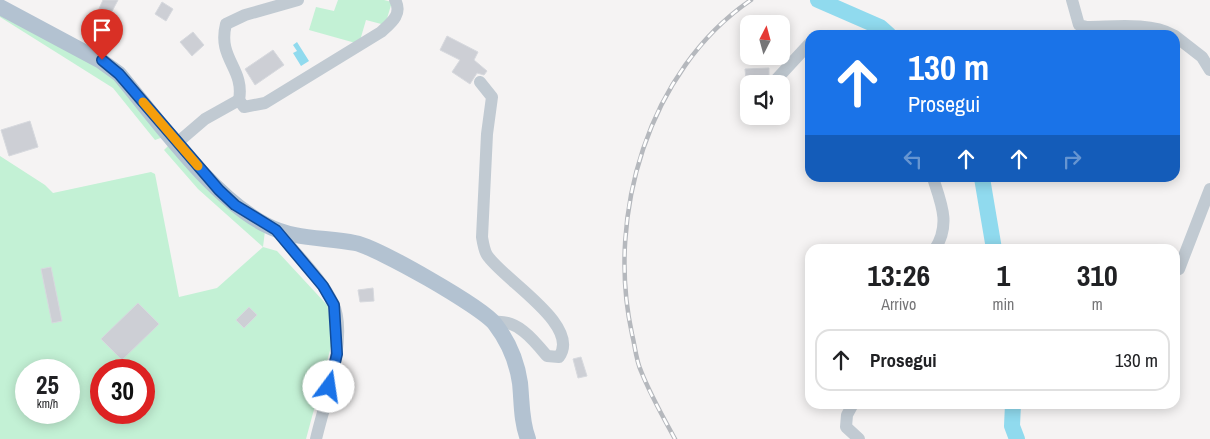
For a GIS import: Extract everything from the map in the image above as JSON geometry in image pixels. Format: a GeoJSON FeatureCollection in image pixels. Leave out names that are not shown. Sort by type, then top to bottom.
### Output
{"type":"FeatureCollection","features":[{"type":"Feature","properties":{"kind":"main road"},"geometry":{"type":"LineString","coordinates":[[0,7],[108,65],[119,74],[177,143],[235,205],[276,230],[301,236],[356,243],[375,249],[476,308],[494,322],[514,360],[520,382],[524,430],[528,439]]}},
{"type":"Feature","properties":{"kind":"street"},"geometry":{"type":"LineString","coordinates":[[298,0],[245,15],[226,24],[224,47],[238,77],[240,88],[239,100],[244,106],[265,103],[381,32],[393,22],[397,15],[399,6],[395,0]]}},
{"type":"Feature","properties":{"kind":"street"},"geometry":{"type":"LineString","coordinates":[[1072,0],[1080,25],[1087,27],[1151,28],[1162,30]]}},
{"type":"Feature","properties":{"kind":"street"},"geometry":{"type":"LineString","coordinates":[[1180,40],[1202,57],[1210,70]]}},
{"type":"Feature","properties":{"kind":"street"},"geometry":{"type":"LineString","coordinates":[[780,75],[805,48]]}},
{"type":"Feature","properties":{"kind":"street"},"geometry":{"type":"LineString","coordinates":[[480,82],[492,97],[487,134],[482,237],[484,247],[488,256],[501,271],[539,304],[552,319],[560,334],[562,353],[559,357],[553,358],[548,356],[518,327],[504,321],[494,322]]}},
{"type":"Feature","properties":{"kind":"street"},"geometry":{"type":"LineString","coordinates":[[177,143],[205,118],[239,100]]}},
{"type":"Feature","properties":{"kind":"street"},"geometry":{"type":"LineString","coordinates":[[934,182],[944,221],[943,234],[938,244]]}},
{"type":"Feature","properties":{"kind":"street"},"geometry":{"type":"LineString","coordinates":[[1180,266],[1210,189]]}},
{"type":"Feature","properties":{"kind":"street"},"geometry":{"type":"LineString","coordinates":[[276,230],[323,286],[334,305],[337,354],[316,439]]}},
{"type":"Feature","properties":{"kind":"street"},"geometry":{"type":"LineString","coordinates":[[851,409],[847,415],[846,427],[852,435],[859,439]]}},
{"type":"Feature","properties":{"kind":"green space"},"geometry":{"type":"Polygon","coordinates":[[[338,0],[384,0],[392,2],[385,25],[366,20],[359,44],[309,30],[316,7],[334,11],[338,0]]]}},
{"type":"Feature","properties":{"kind":"green space"},"geometry":{"type":"Polygon","coordinates":[[[0,14],[106,69],[166,136],[155,140],[113,88],[0,17],[0,14]]]}},
{"type":"Feature","properties":{"kind":"green space"},"geometry":{"type":"Polygon","coordinates":[[[171,143],[265,231],[263,247],[198,189],[164,150],[171,143]]]}},
{"type":"Feature","properties":{"kind":"green space"},"geometry":{"type":"Polygon","coordinates":[[[0,156],[45,185],[53,193],[151,172],[155,174],[179,297],[217,288],[263,247],[277,251],[328,306],[332,343],[306,439],[0,439],[0,156]]]}},
{"type":"Feature","properties":{"kind":"water"},"geometry":{"type":"Polygon","coordinates":[[[297,42],[309,61],[301,66],[293,53],[297,51],[293,45],[297,42]]]}},
{"type":"Feature","properties":{"kind":"building"},"geometry":{"type":"Polygon","coordinates":[[[103,0],[118,0],[108,19],[97,13],[103,0]]]}},
{"type":"Feature","properties":{"kind":"building"},"geometry":{"type":"Polygon","coordinates":[[[162,2],[173,9],[166,21],[155,14],[162,2]]]}},
{"type":"Feature","properties":{"kind":"building"},"geometry":{"type":"Polygon","coordinates":[[[193,32],[204,45],[192,56],[180,42],[193,32]]]}},
{"type":"Feature","properties":{"kind":"building"},"geometry":{"type":"Polygon","coordinates":[[[447,36],[478,52],[474,60],[487,71],[484,75],[477,73],[470,84],[452,72],[460,60],[440,50],[447,36]]]}},
{"type":"Feature","properties":{"kind":"building"},"geometry":{"type":"Polygon","coordinates":[[[273,50],[284,65],[255,85],[245,69],[273,50]]]}},
{"type":"Feature","properties":{"kind":"building"},"geometry":{"type":"Polygon","coordinates":[[[769,68],[769,75],[746,75],[745,69],[769,68]]]}},
{"type":"Feature","properties":{"kind":"building"},"geometry":{"type":"Polygon","coordinates":[[[30,121],[38,147],[9,156],[1,130],[30,121]]]}},
{"type":"Feature","properties":{"kind":"building"},"geometry":{"type":"Polygon","coordinates":[[[51,267],[62,321],[52,323],[41,269],[51,267]]]}},
{"type":"Feature","properties":{"kind":"building"},"geometry":{"type":"Polygon","coordinates":[[[373,288],[374,301],[360,302],[358,290],[373,288]]]}},
{"type":"Feature","properties":{"kind":"building"},"geometry":{"type":"Polygon","coordinates":[[[138,303],[159,324],[123,359],[101,339],[138,303]]]}},
{"type":"Feature","properties":{"kind":"building"},"geometry":{"type":"Polygon","coordinates":[[[249,307],[257,315],[244,328],[236,320],[249,307]]]}},
{"type":"Feature","properties":{"kind":"building"},"geometry":{"type":"Polygon","coordinates":[[[581,357],[587,376],[578,378],[573,359],[581,357]]]}},
{"type":"Feature","properties":{"kind":"waterway"},"geometry":{"type":"LineString","coordinates":[[818,0],[883,30]]}},
{"type":"Feature","properties":{"kind":"waterway"},"geometry":{"type":"LineString","coordinates":[[983,182],[993,244]]}},
{"type":"Feature","properties":{"kind":"waterway"},"geometry":{"type":"LineString","coordinates":[[1013,409],[1012,426],[1017,439]]}},
{"type":"Feature","properties":{"kind":"railway"},"geometry":{"type":"LineString","coordinates":[[675,439],[641,371],[632,334],[625,289],[625,242],[631,195],[643,149],[661,105],[685,65],[715,30],[751,0]]}},
{"type":"Feature","properties":{"kind":"slow traffic"},"geometry":{"type":"LineString","coordinates":[[143,102],[198,166]]}},
{"type":"Feature","properties":{"kind":"route"},"geometry":{"type":"LineString","coordinates":[[102,60],[119,74],[219,190],[235,205],[276,230],[323,286],[334,305],[338,340],[337,354],[329,387]]}}]}
